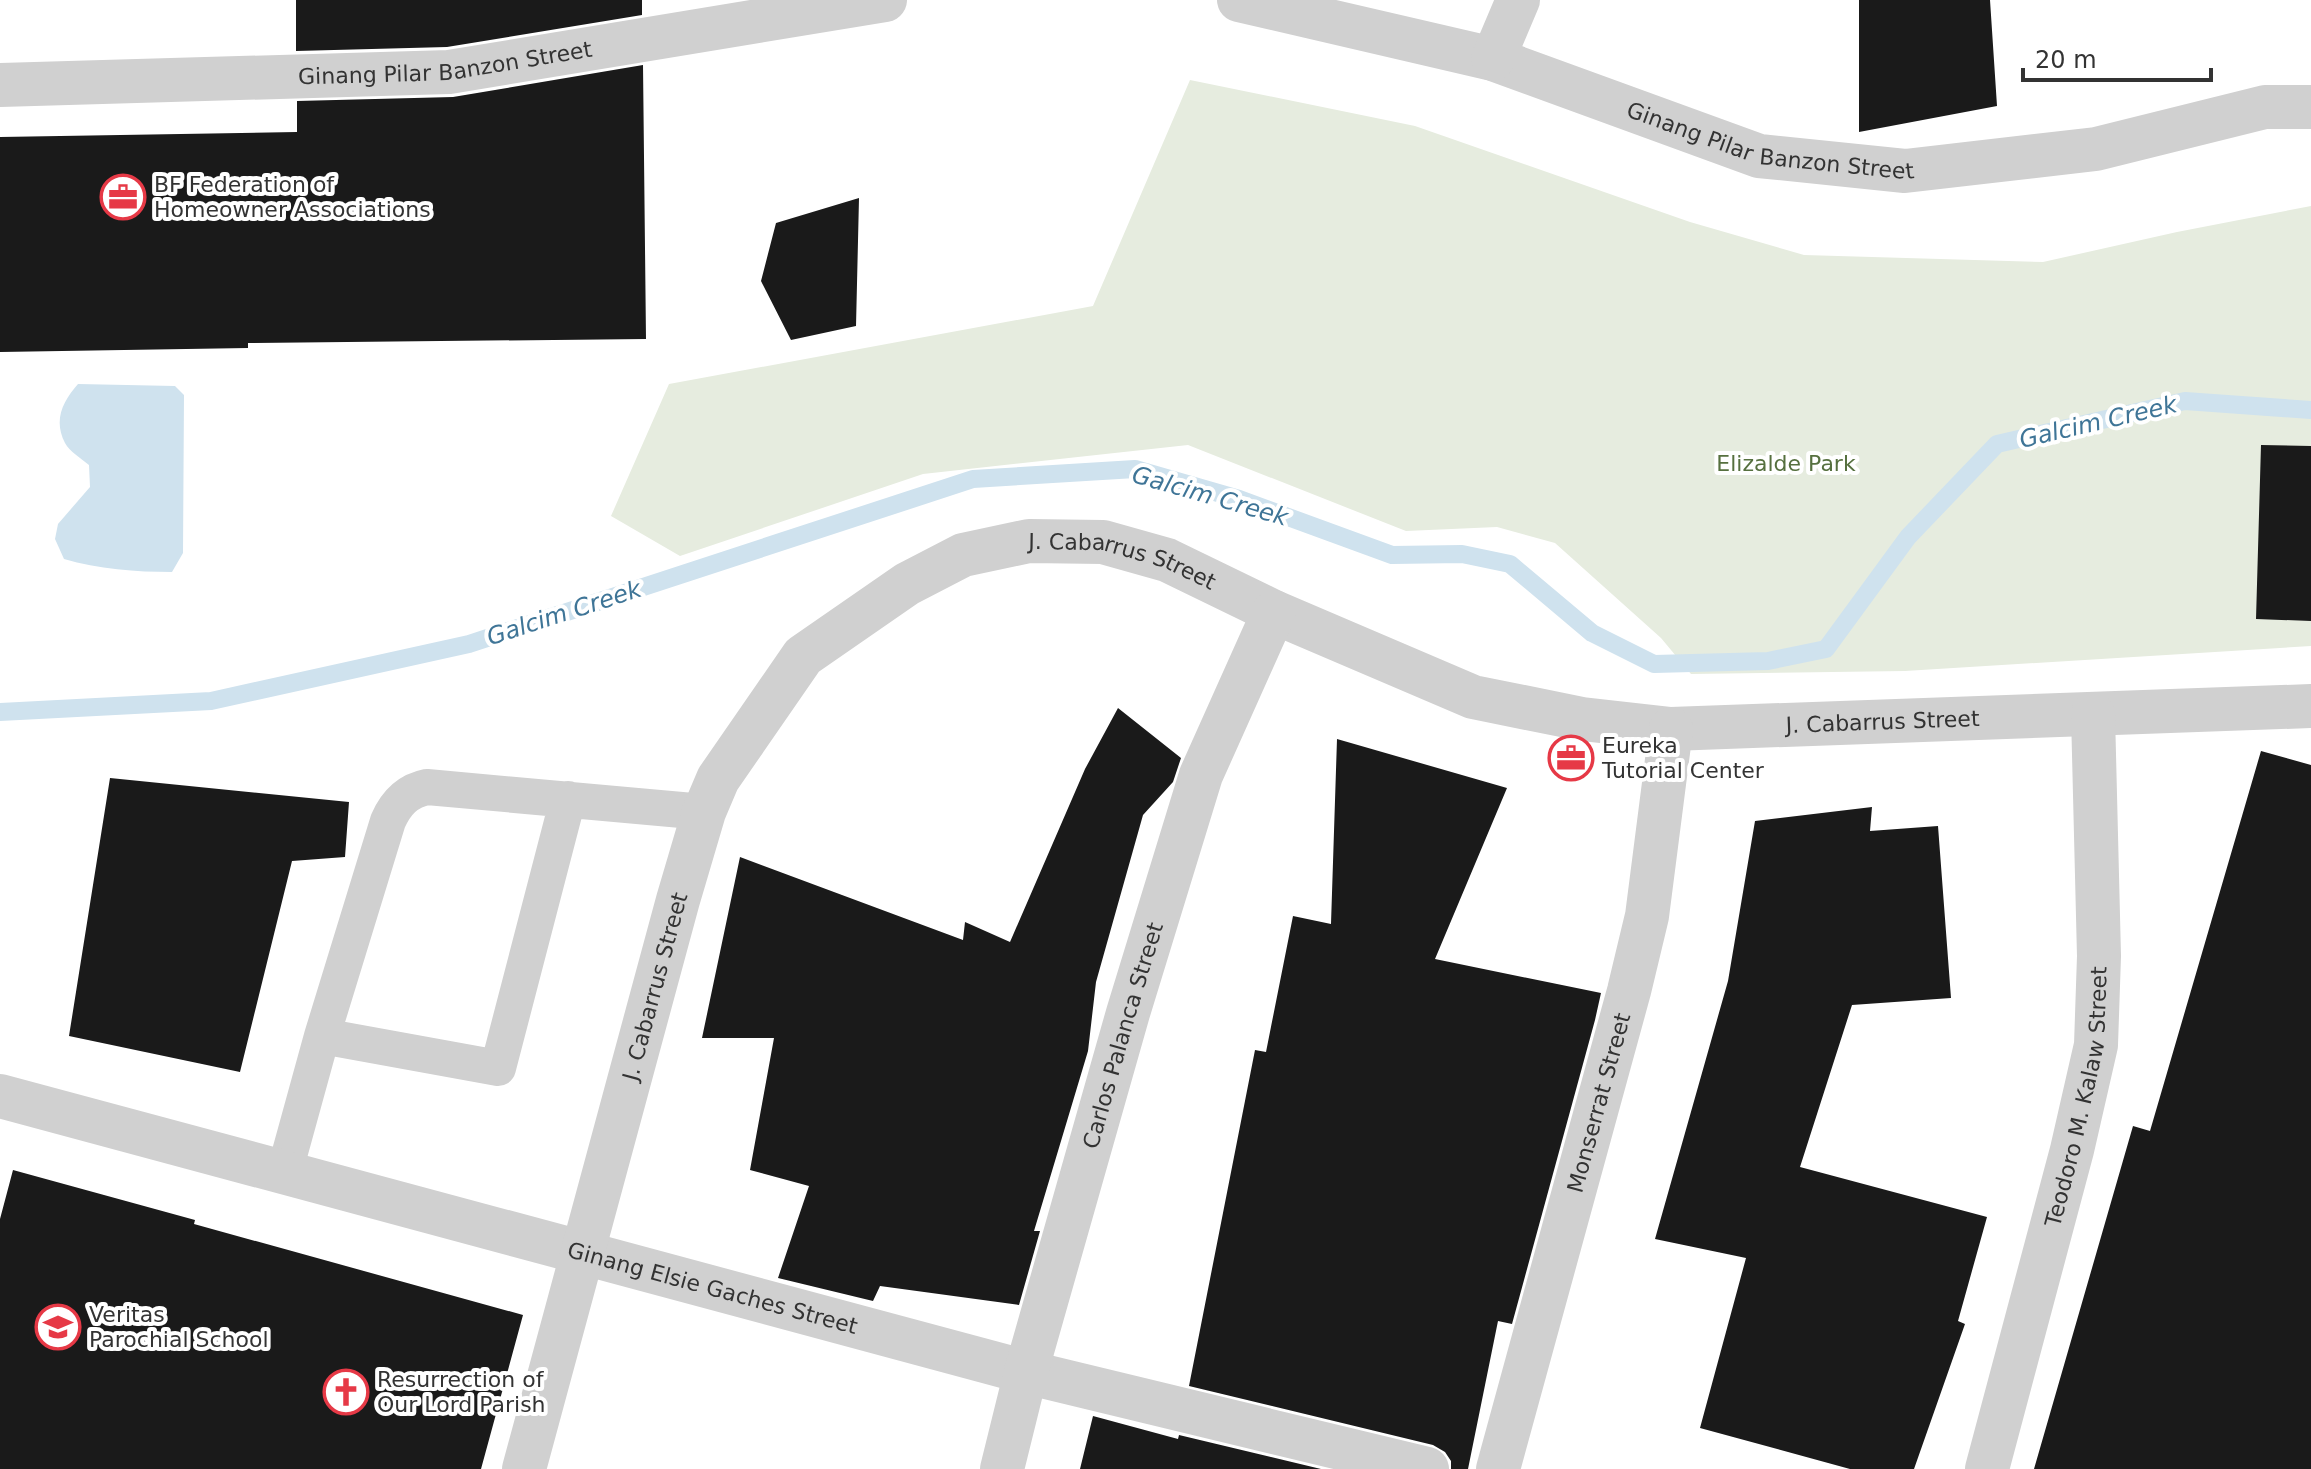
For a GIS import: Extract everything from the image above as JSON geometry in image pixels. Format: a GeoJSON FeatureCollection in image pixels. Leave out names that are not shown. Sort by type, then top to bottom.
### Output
{"type":"FeatureCollection","features":[{"type":"Feature","properties":{"kind":"street","name":"Ginang Pilar Banzon Street"},"geometry":{"type":"LineString","coordinates":[[0,85],[449,72],[885,0]]}},
{"type":"Feature","properties":{"kind":"street","name":"Ginang Pilar Banzon Street"},"geometry":{"type":"LineString","coordinates":[[1239,0],[1493,59],[1759,156],[1905,171],[2096,149],[2265,107],[2311,107]]}},
{"type":"Feature","properties":{"kind":"street"},"geometry":{"type":"LineString","coordinates":[[1493,59],[1518,0]]}},
{"type":"Feature","properties":{"kind":"street","name":"J. Cabarrus Street"},"geometry":{"type":"LineString","coordinates":[[524,1469],[678,900],[704,812],[718,779],[803,656],[907,584],[963,555],[1029,541],[1103,542],[1167,560],[1274,612],[1473,697],[1582,719],[1671,729],[2311,706]]}},
{"type":"Feature","properties":{"kind":"street","name":"Carlos Palanca Street"},"geometry":{"type":"LineString","coordinates":[[1002,1469],[1026,1372],[1128,1013],[1201,775],[1274,612]]}},
{"type":"Feature","properties":{"kind":"street","name":"Teodoro M. Kalaw Street"},"geometry":{"type":"LineString","coordinates":[[1987,1469],[2072,1150],[2096,1045],[2099,956],[2093,714]]}},
{"type":"Feature","properties":{"kind":"street","name":"Monserrat Street"},"geometry":{"type":"LineString","coordinates":[[1498,1469],[1647,916],[1671,729]]}},
{"type":"Feature","properties":{"kind":"street","name":"Ginang Elsie Gaches Street"},"geometry":{"type":"LineString","coordinates":[[0,1096],[1026,1372],[1427,1469]]}},
{"type":"Feature","properties":{"kind":"lane"},"geometry":{"type":"LineString","coordinates":[[284,1174],[322,1036],[388,821],[394,807],[403,798],[414,790],[427,787],[704,812]]}},
{"type":"Feature","properties":{"kind":"lane"},"geometry":{"type":"LineString","coordinates":[[322,1036],[498,1068],[568,799]]}},
{"type":"Feature","properties":{"kind":"green space","name":"Elizalde Park"},"geometry":{"type":"Polygon","coordinates":[[[1190,80],[1415,126],[1690,222],[1804,255],[2043,262],[2311,206],[2311,646],[1905,671],[1691,674],[1661,638],[1555,543],[1497,527],[1406,531],[1188,445],[923,474],[680,556],[611,516],[669,384],[1093,306],[1190,80]]]}},
{"type":"Feature","properties":{"kind":"water"},"geometry":{"type":"Polygon","coordinates":[[[78,384],[175,386],[184,395],[183,553],[172,572],[117,569],[64,559],[55,539],[58,524],[90,487],[89,465],[67,446],[61,435],[61,411],[78,384]]]}},
{"type":"Feature","properties":{"kind":"building"},"geometry":{"type":"Polygon","coordinates":[[[296,0],[642,0],[642,15],[447,47],[296,51],[296,0]]]}},
{"type":"Feature","properties":{"kind":"building"},"geometry":{"type":"Polygon","coordinates":[[[1859,0],[1990,0],[1997,106],[1859,132],[1859,0]]]}},
{"type":"Feature","properties":{"kind":"building"},"geometry":{"type":"Polygon","coordinates":[[[643,65],[646,339],[248,343],[248,348],[0,352],[0,137],[297,132],[297,101],[453,97],[643,65]]]}},
{"type":"Feature","properties":{"kind":"building"},"geometry":{"type":"Polygon","coordinates":[[[859,198],[856,326],[791,340],[761,281],[776,223],[859,198]]]}},
{"type":"Feature","properties":{"kind":"building"},"geometry":{"type":"Polygon","coordinates":[[[2261,445],[2311,446],[2311,621],[2256,619],[2261,445]]]}},
{"type":"Feature","properties":{"kind":"building"},"geometry":{"type":"Polygon","coordinates":[[[1118,708],[1181,758],[1173,782],[1143,815],[1096,982],[1088,1051],[1034,1231],[1040,1231],[1019,1305],[880,1286],[873,1301],[778,1278],[809,1186],[750,1170],[774,1038],[702,1038],[740,857],[963,940],[965,922],[1010,942],[1085,769],[1118,708]]]}},
{"type":"Feature","properties":{"kind":"building"},"geometry":{"type":"Polygon","coordinates":[[[1337,739],[1507,788],[1435,959],[1601,993],[1512,1324],[1498,1321],[1468,1469],[1451,1469],[1451,1461],[1445,1452],[1433,1445],[1189,1386],[1255,1050],[1266,1052],[1293,916],[1331,924],[1337,739]]]}},
{"type":"Feature","properties":{"kind":"building"},"geometry":{"type":"Polygon","coordinates":[[[2261,751],[2311,765],[2311,1469],[2034,1469],[2133,1126],[2150,1131],[2261,751]]]}},
{"type":"Feature","properties":{"kind":"building"},"geometry":{"type":"Polygon","coordinates":[[[110,778],[349,802],[345,857],[292,861],[240,1072],[69,1036],[110,778]]]}},
{"type":"Feature","properties":{"kind":"building"},"geometry":{"type":"Polygon","coordinates":[[[1872,807],[1870,831],[1938,826],[1951,998],[1852,1005],[1800,1167],[1987,1217],[1958,1321],[1965,1324],[1914,1469],[1850,1469],[1700,1428],[1746,1258],[1655,1239],[1728,981],[1755,821],[1872,807]]]}},
{"type":"Feature","properties":{"kind":"building"},"geometry":{"type":"Polygon","coordinates":[[[13,1170],[195,1220],[194,1224],[523,1315],[481,1469],[0,1469],[0,1219],[13,1170]]]}},
{"type":"Feature","properties":{"kind":"building"},"geometry":{"type":"Polygon","coordinates":[[[1093,1416],[1178,1439],[1179,1435],[1321,1469],[1080,1469],[1093,1416]]]}},
{"type":"Feature","properties":{"kind":"waterway","name":"Galcim Creek"},"geometry":{"type":"LineString","coordinates":[[0,712],[211,701],[469,644],[973,479],[1135,469],[1239,499],[1392,555],[1462,554],[1510,564],[1592,633],[1654,664],[1768,661],[1826,649],[1908,537],[1997,444],[2185,401],[2311,410]]}},
{"type":"Feature","properties":{"kind":"place","name":"BF Federation of Homeowner Associations"},"geometry":{"type":"Point","coordinates":[123,197]}},
{"type":"Feature","properties":{"kind":"place","name":"Eureka Tutorial Center"},"geometry":{"type":"Point","coordinates":[1571,758]}},
{"type":"Feature","properties":{"kind":"place","name":"Veritas Parochial School"},"geometry":{"type":"Point","coordinates":[58,1327]}},
{"type":"Feature","properties":{"kind":"place","name":"Resurrection of Our Lord Parish"},"geometry":{"type":"Point","coordinates":[346,1392]}}]}
